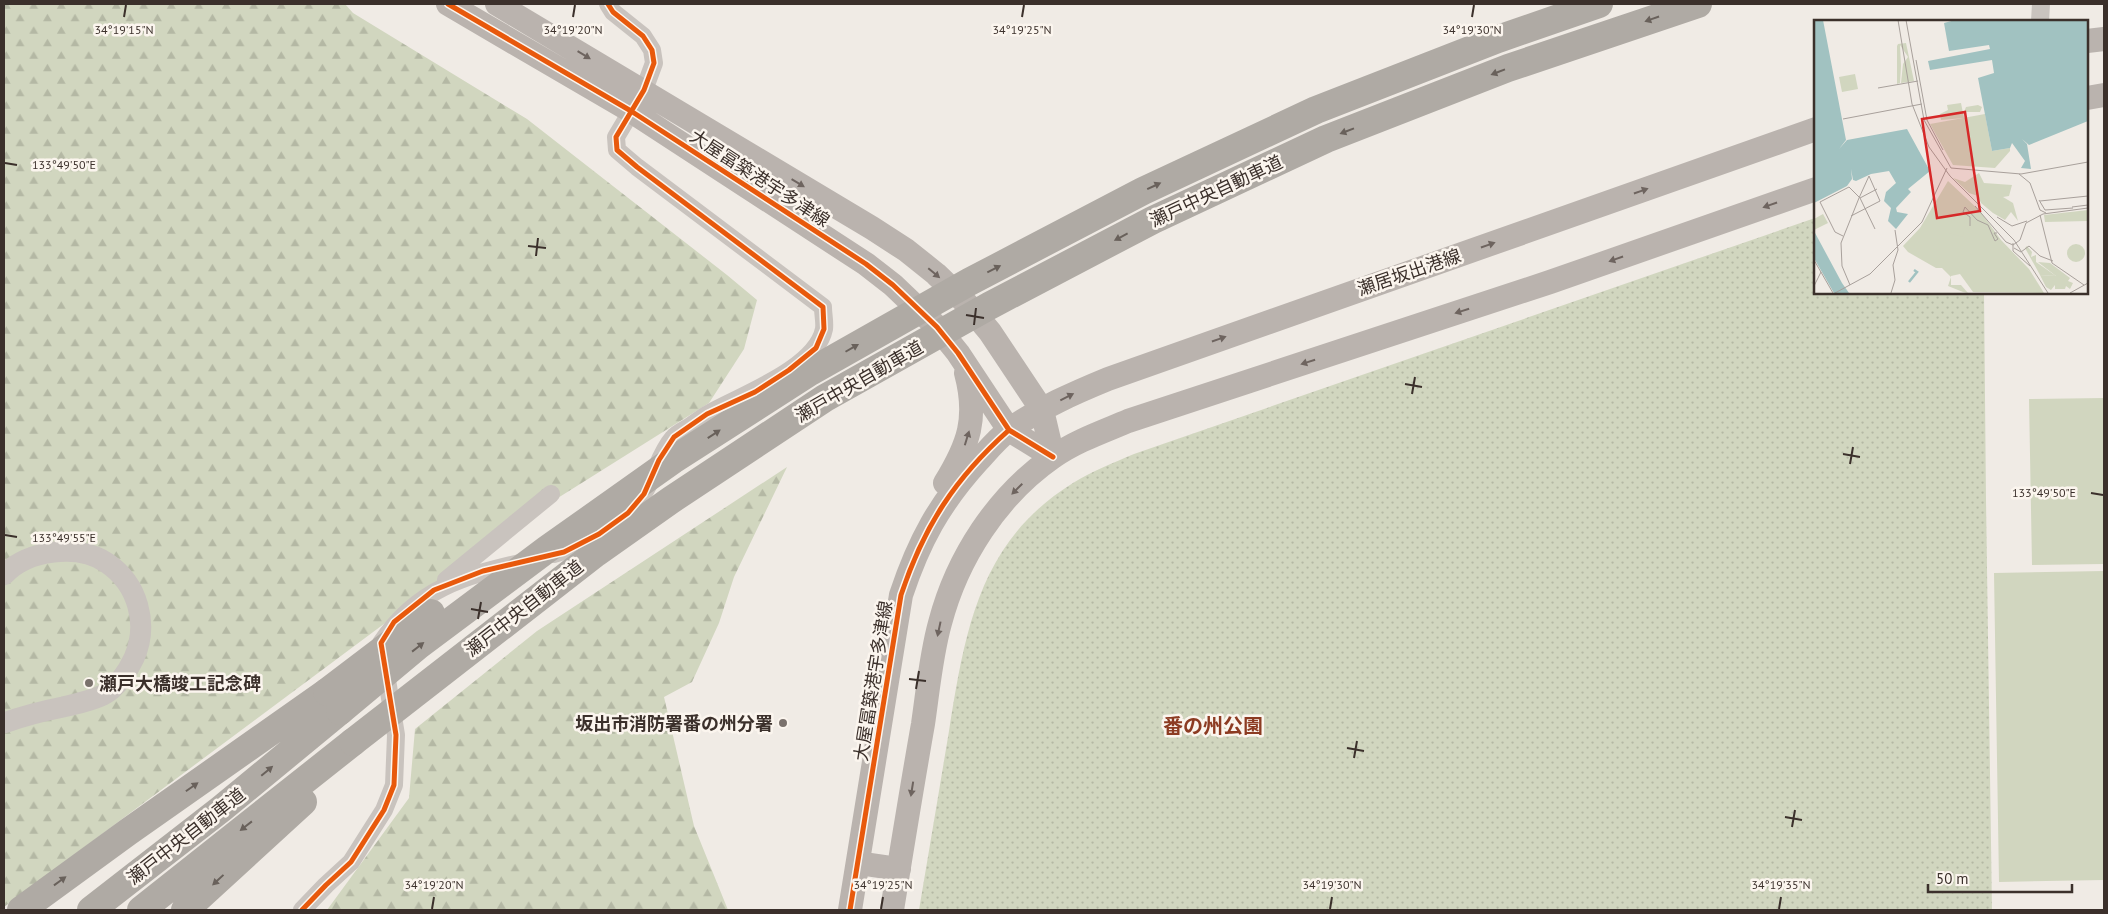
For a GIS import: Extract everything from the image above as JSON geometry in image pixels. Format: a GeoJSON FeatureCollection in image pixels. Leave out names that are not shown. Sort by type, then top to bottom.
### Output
{"type":"FeatureCollection","features":[{"type":"Feature","properties":{"kind":"highway","name":"瀬戸中央自動車道"},"geometry":{"type":"LineString","coordinates":[[91,910],[220,810],[333,701],[476,578],[673,460],[810,372],[969,282],[1143,191],[1316,110],[1498,39],[1599,4]]}},
{"type":"Feature","properties":{"kind":"highway","name":"瀬戸中央自動車道"},"geometry":{"type":"LineString","coordinates":[[141,910],[355,746],[512,618],[596,553],[671,500],[825,398],[989,306],[1153,220],[1336,136],[1508,68],[1698,4]]}},
{"type":"Feature","properties":{"kind":"highway"},"geometry":{"type":"LineString","coordinates":[[20,910],[128,832],[333,701]]}},
{"type":"Feature","properties":{"kind":"highway"},"geometry":{"type":"LineString","coordinates":[[185,910],[355,746]]}},
{"type":"Feature","properties":{"kind":"main road","name":"大屋冨築港宇多津線"},"geometry":{"type":"LineString","coordinates":[[448,4],[630,112],[866,264],[937,326],[958,353],[1010,430],[1053,457]]}},
{"type":"Feature","properties":{"kind":"main road","name":"大屋冨築港宇多津線"},"geometry":{"type":"LineString","coordinates":[[503,5],[872,228],[906,250],[936,274],[965,302],[990,332],[1042,410],[1053,457]]}},
{"type":"Feature","properties":{"kind":"main road"},"geometry":{"type":"LineString","coordinates":[[2088,41],[2104,39]]}},
{"type":"Feature","properties":{"kind":"main road"},"geometry":{"type":"LineString","coordinates":[[2088,98],[2104,96]]}},
{"type":"Feature","properties":{"kind":"main road","name":"瀬居坂出港線"},"geometry":{"type":"LineString","coordinates":[[1010,430],[1042,410],[1108,378],[1814,130]]}},
{"type":"Feature","properties":{"kind":"main road"},"geometry":{"type":"LineString","coordinates":[[892,910],[936,642],[948,597],[963,562],[990,521],[1024,481],[1053,457],[1088,437],[1128,422],[1550,282],[1814,190]]}},
{"type":"Feature","properties":{"kind":"main road"},"geometry":{"type":"LineString","coordinates":[[902,595],[916,543],[925,520],[960,459],[971,422],[973,404],[970,388],[958,353]]}},
{"type":"Feature","properties":{"kind":"main road","name":"大屋冨築港宇多津線"},"geometry":{"type":"LineString","coordinates":[[850,910],[902,595],[921,543],[934,517],[951,492],[1010,430]]}},
{"type":"Feature","properties":{"kind":"main road"},"geometry":{"type":"LineString","coordinates":[[858,863],[899,869]]}},
{"type":"Feature","properties":{"kind":"street"},"geometry":{"type":"LineString","coordinates":[[434,590],[483,571],[564,552],[598,534],[628,513],[644,494],[659,460],[674,437],[707,414],[754,392],[789,370],[816,348],[824,329],[823,307],[636,167],[617,150],[616,137],[644,90],[654,63],[652,50],[643,36],[613,12],[608,4]]}},
{"type":"Feature","properties":{"kind":"street"},"geometry":{"type":"LineString","coordinates":[[2040,20],[2041,4]]}},
{"type":"Feature","properties":{"kind":"street"},"geometry":{"type":"LineString","coordinates":[[302,910],[351,862],[384,810],[394,785],[396,735],[381,642],[394,622],[551,494]]}},
{"type":"Feature","properties":{"kind":"street"},"geometry":{"type":"LineString","coordinates":[[4,575],[27,560],[48,553],[67,552],[87,555],[107,563],[123,578],[134,594],[140,611],[141,630],[138,649],[131,664],[119,683],[104,695],[4,723]]}},
{"type":"Feature","properties":{"kind":"green space"},"geometry":{"type":"Polygon","coordinates":[[[4,4],[345,4],[353,13],[527,119],[757,300],[744,349],[709,403],[526,518],[4,907],[4,4]]]}},
{"type":"Feature","properties":{"kind":"green space"},"geometry":{"type":"Polygon","coordinates":[[[1814,218],[1814,294],[1984,294],[1992,910],[919,910],[962,658],[970,624],[982,591],[997,561],[1016,532],[1041,506],[1080,479],[1134,454],[1814,218]]]}},
{"type":"Feature","properties":{"kind":"green space"},"geometry":{"type":"Polygon","coordinates":[[[2104,398],[2104,564],[2032,565],[2029,399],[2104,398]]]}},
{"type":"Feature","properties":{"kind":"green space"},"geometry":{"type":"Polygon","coordinates":[[[787,467],[734,577],[719,623],[692,682],[664,697],[694,826],[728,910],[327,910],[409,798],[415,729],[537,631],[787,467]]]}},
{"type":"Feature","properties":{"kind":"green space"},"geometry":{"type":"Polygon","coordinates":[[[2104,571],[2104,880],[1999,882],[1994,573],[2104,571]]]}},
{"type":"Feature","properties":{"kind":"cycle path"},"geometry":{"type":"LineString","coordinates":[[448,4],[631,111],[866,264],[893,285],[937,327],[958,353],[1009,430],[1053,457]]}},
{"type":"Feature","properties":{"kind":"cycle path"},"geometry":{"type":"LineString","coordinates":[[302,910],[351,862],[384,810],[394,785],[396,735],[381,643],[394,622],[434,590],[483,571],[564,552],[599,534],[628,513],[644,494],[659,460],[674,437],[707,414],[755,392],[789,370],[816,348],[824,329],[823,307],[617,150],[616,137],[644,90],[654,63],[652,50],[643,36],[613,12],[608,4]]}},
{"type":"Feature","properties":{"kind":"cycle path"},"geometry":{"type":"LineString","coordinates":[[850,910],[901,595],[920,547],[943,505],[973,466],[1009,430]]}},
{"type":"Feature","properties":{"kind":"place","name":"瀬戸大橋竣工記念碑"},"geometry":{"type":"Point","coordinates":[89,683]}},
{"type":"Feature","properties":{"kind":"place","name":"坂出市消防署番の州分署"},"geometry":{"type":"Point","coordinates":[783,723]}},
{"type":"Feature","properties":{"kind":"district","name":"番の州公園"},"geometry":{"type":"Point","coordinates":[1213,726]}}]}
